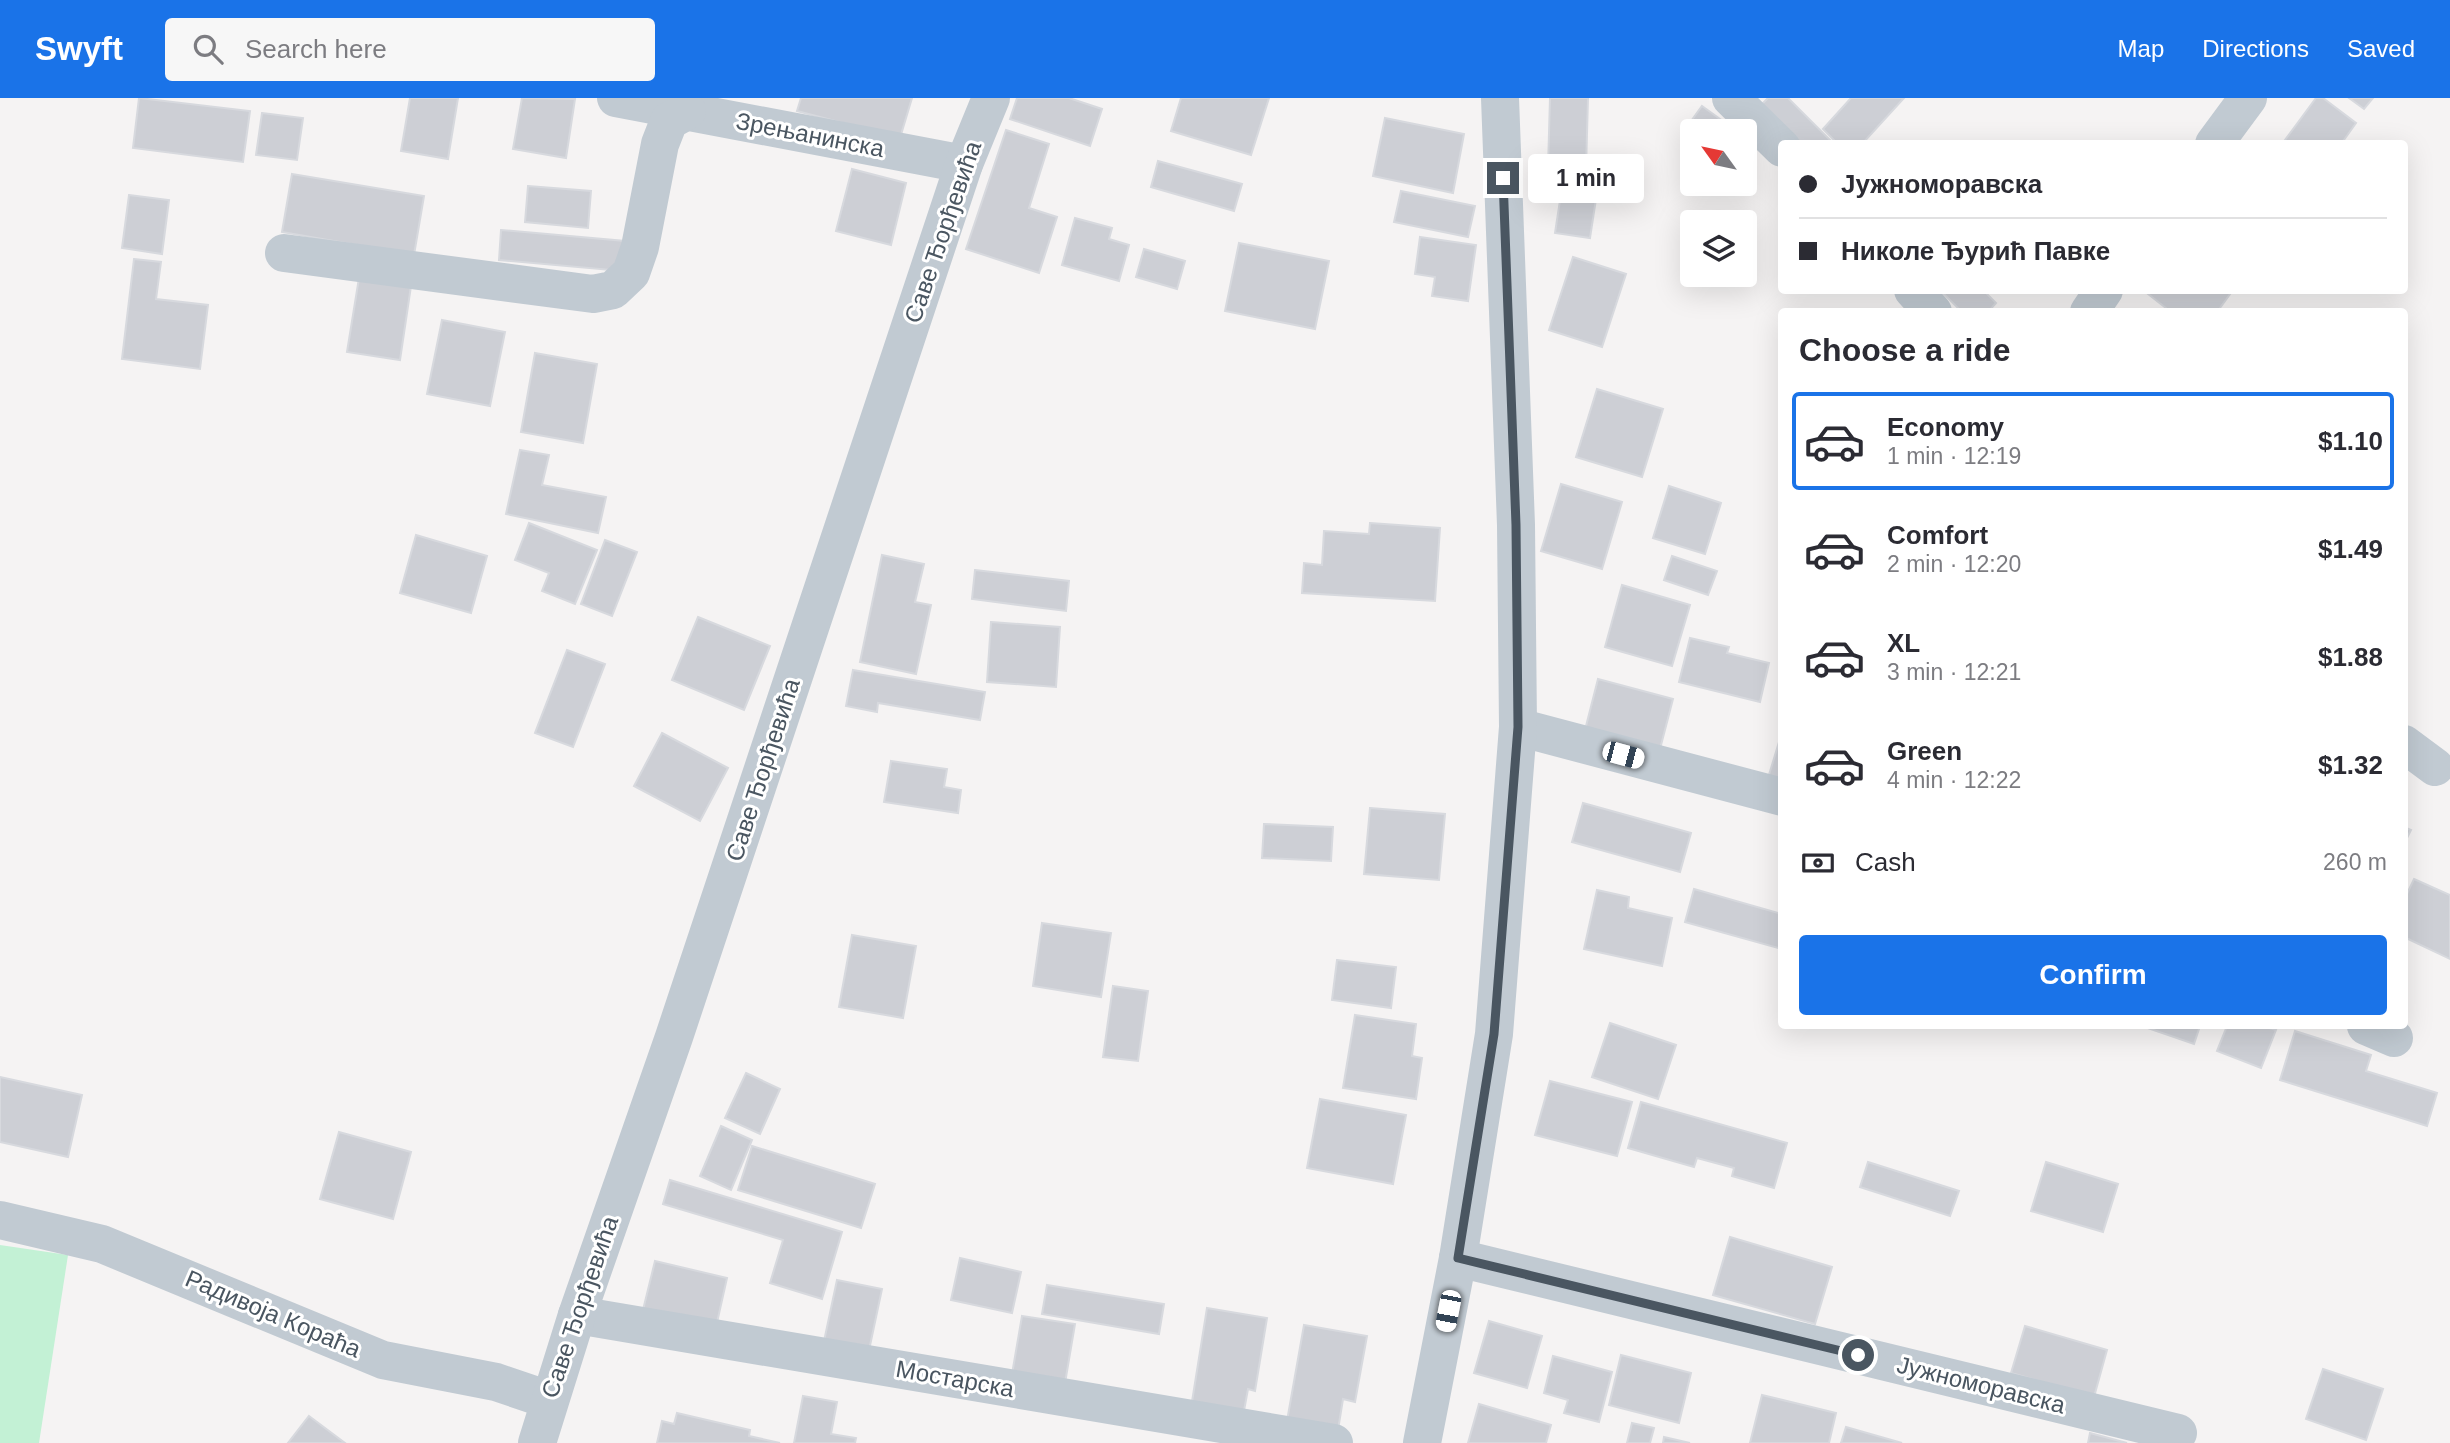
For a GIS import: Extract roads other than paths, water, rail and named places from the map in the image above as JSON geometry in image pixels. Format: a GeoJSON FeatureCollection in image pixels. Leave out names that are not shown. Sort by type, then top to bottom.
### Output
{"type":"FeatureCollection","features":[{"type":"Feature","properties":{"kind":"street","name":"Зрењанинска"},"geometry":{"type":"LineString","coordinates":[[616,98],[964,164]]}},
{"type":"Feature","properties":{"kind":"street","name":"Саве Ђорђевића"},"geometry":{"type":"LineString","coordinates":[[537,1443],[548,1400],[674,1037],[964,164],[991,98]]}},
{"type":"Feature","properties":{"kind":"street"},"geometry":{"type":"LineString","coordinates":[[1422,1443],[1458,1258],[1494,1034],[1518,727],[1516,525],[1500,98]]}},
{"type":"Feature","properties":{"kind":"street"},"geometry":{"type":"LineString","coordinates":[[1731,98],[1778,144]]}},
{"type":"Feature","properties":{"kind":"street"},"geometry":{"type":"LineString","coordinates":[[2217,140],[2248,98]]}},
{"type":"Feature","properties":{"kind":"street"},"geometry":{"type":"LineString","coordinates":[[284,253],[593,294],[613,290],[631,273],[640,247],[660,144],[670,121],[687,111]]}},
{"type":"Feature","properties":{"kind":"street"},"geometry":{"type":"LineString","coordinates":[[1917,294],[1929,308]]}},
{"type":"Feature","properties":{"kind":"street"},"geometry":{"type":"LineString","coordinates":[[1518,727],[1778,796]]}},
{"type":"Feature","properties":{"kind":"street"},"geometry":{"type":"LineString","coordinates":[[2408,747],[2435,766]]}},
{"type":"Feature","properties":{"kind":"street","name":"Радивоја Кораћа"},"geometry":{"type":"LineString","coordinates":[[0,1220],[102,1244],[383,1360],[496,1382],[548,1400]]}},
{"type":"Feature","properties":{"kind":"street","name":"Јужноморавска"},"geometry":{"type":"LineString","coordinates":[[1458,1258],[2178,1433]]}},
{"type":"Feature","properties":{"kind":"street","name":"Мостарска"},"geometry":{"type":"LineString","coordinates":[[577,1315],[1334,1443]]}}]}
